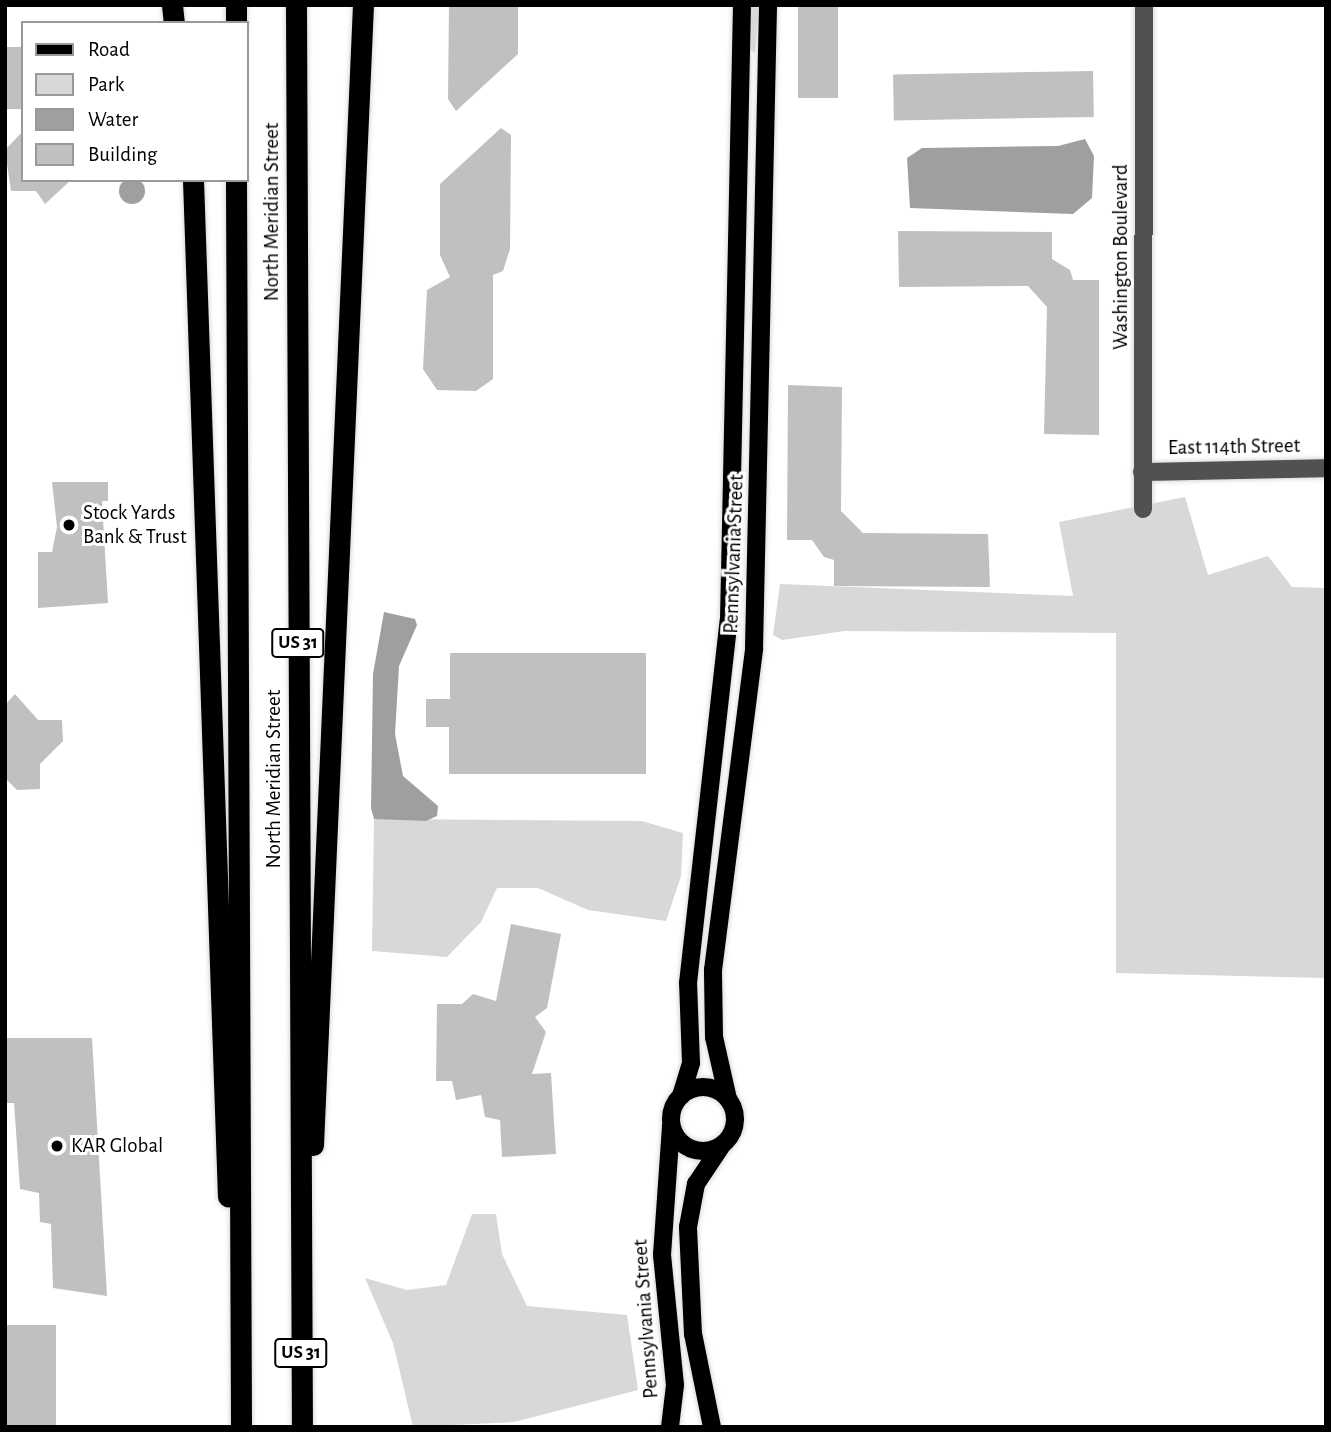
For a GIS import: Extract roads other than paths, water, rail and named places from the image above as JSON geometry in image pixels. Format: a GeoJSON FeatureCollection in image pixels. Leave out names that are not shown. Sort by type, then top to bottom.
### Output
{"type":"FeatureCollection","features":[{"type":"Feature","properties":{"kind":"highway","name":"North Meridian Street"},"geometry":{"type":"LineString","coordinates":[[296,5],[302,1427]]}},
{"type":"Feature","properties":{"kind":"highway"},"geometry":{"type":"LineString","coordinates":[[301,1280],[317,1087],[363,5]]}},
{"type":"Feature","properties":{"kind":"highway"},"geometry":{"type":"LineString","coordinates":[[193,182],[203,335],[223,1153],[240,1285]]}},
{"type":"Feature","properties":{"kind":"highway","name":"North Meridian Street"},"geometry":{"type":"LineString","coordinates":[[236,182],[241,1427]]}},
{"type":"Feature","properties":{"kind":"main road","name":"Pennsylvania Street"},"geometry":{"type":"LineString","coordinates":[[681,1096],[691,1063],[688,983],[729,620],[742,5]]}},
{"type":"Feature","properties":{"kind":"main road","name":"Pennsylvania Street"},"geometry":{"type":"LineString","coordinates":[[729,1099],[714,1037],[713,970],[754,648],[768,5]]}},
{"type":"Feature","properties":{"kind":"main road"},"geometry":{"type":"LineString","coordinates":[[712,1427],[693,1334],[688,1227],[696,1184],[722,1145],[736,1124],[729,1099],[705,1087],[681,1096],[671,1125],[677,1140],[696,1151],[722,1145]]}},
{"type":"Feature","properties":{"kind":"main road","name":"Pennsylvania Street"},"geometry":{"type":"LineString","coordinates":[[670,1427],[675,1385],[662,1255],[671,1125]]}},
{"type":"Feature","properties":{"kind":"street","name":"Washington Boulevard"},"geometry":{"type":"LineString","coordinates":[[1143,509],[1144,5]]}},
{"type":"Feature","properties":{"kind":"street","name":"East 114th Street"},"geometry":{"type":"LineString","coordinates":[[1143,472],[1326,467]]}},
{"type":"Feature","properties":{"kind":"water"},"geometry":{"type":"Polygon","coordinates":[[[1085,139],[1094,156],[1092,198],[1073,214],[910,208],[907,158],[922,148],[1058,146],[1085,139]]]}},
{"type":"Feature","properties":{"kind":"water"},"geometry":{"type":"Polygon","coordinates":[[[123,182],[141,182],[144,196],[137,203],[127,203],[120,196],[123,182]]]}},
{"type":"Feature","properties":{"kind":"water"},"geometry":{"type":"Polygon","coordinates":[[[384,612],[415,619],[417,625],[399,666],[395,734],[403,776],[438,806],[437,816],[426,821],[374,819],[371,808],[373,674],[384,612]]]}},
{"type":"Feature","properties":{"kind":"place","name":"Stock Yards Bank & Trust"},"geometry":{"type":"Point","coordinates":[69,525]}},
{"type":"Feature","properties":{"kind":"place","name":"KAR Global"},"geometry":{"type":"Point","coordinates":[57,1146]}}]}
